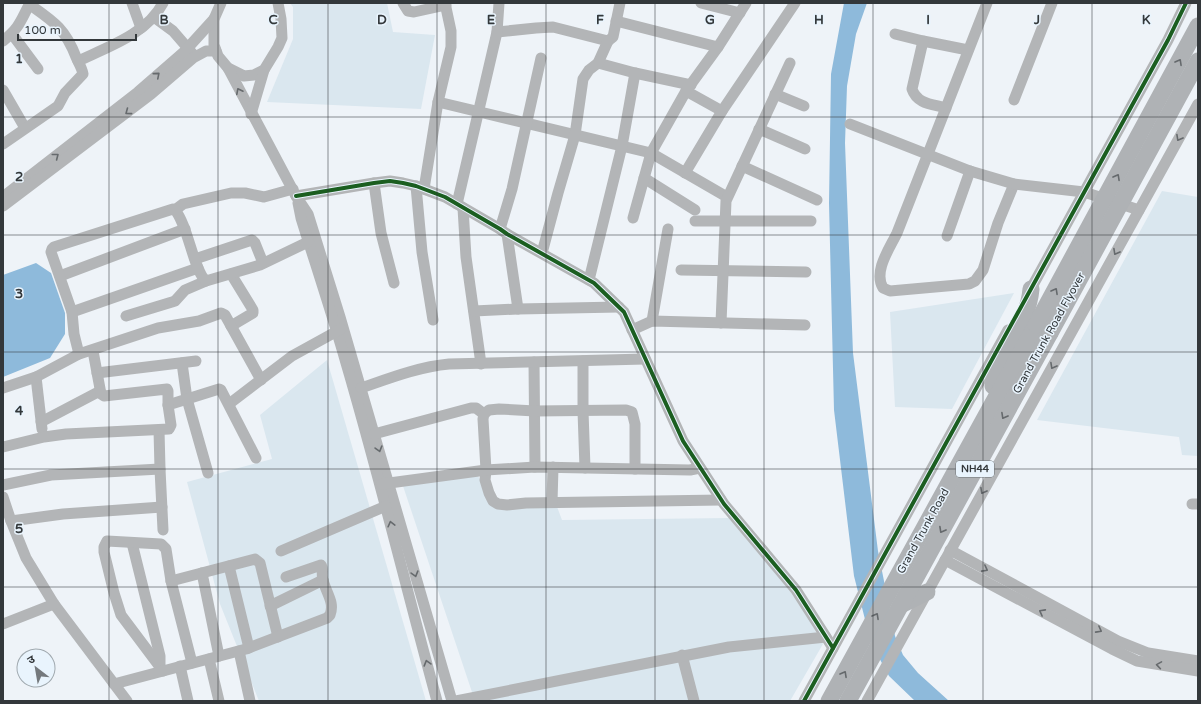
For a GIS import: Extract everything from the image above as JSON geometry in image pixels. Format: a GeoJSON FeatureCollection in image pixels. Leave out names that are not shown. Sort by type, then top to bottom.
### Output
{"type":"FeatureCollection","features":[{"type":"Feature","properties":{"kind":"highway","name":"Grand Trunk Road Flyover"},"geometry":{"type":"LineString","coordinates":[[901,605],[1198,26]]}},
{"type":"Feature","properties":{"kind":"highway","name":"Grand Trunk Road Flyover"},"geometry":{"type":"LineString","coordinates":[[1043,329],[1198,61]]}},
{"type":"Feature","properties":{"kind":"highway"},"geometry":{"type":"LineString","coordinates":[[986,415],[994,377],[1026,312],[1030,300],[1031,289]]}},
{"type":"Feature","properties":{"kind":"highway","name":"NH44"},"geometry":{"type":"LineString","coordinates":[[986,415],[1043,329]]}},
{"type":"Feature","properties":{"kind":"highway","name":"Grand Trunk Road"},"geometry":{"type":"LineString","coordinates":[[830,701],[986,415]]}},
{"type":"Feature","properties":{"kind":"highway"},"geometry":{"type":"LineString","coordinates":[[901,605],[927,592]]}},
{"type":"Feature","properties":{"kind":"highway","name":"NH44"},"geometry":{"type":"LineString","coordinates":[[848,701],[901,605]]}},
{"type":"Feature","properties":{"kind":"street"},"geometry":{"type":"LineString","coordinates":[[3,41],[19,26],[29,3],[53,20],[70,41],[82,72],[81,77],[65,93],[58,106],[24,128],[3,144]]}},
{"type":"Feature","properties":{"kind":"street"},"geometry":{"type":"LineString","coordinates":[[132,3],[142,28]]}},
{"type":"Feature","properties":{"kind":"street"},"geometry":{"type":"LineString","coordinates":[[78,61],[142,28],[154,17],[163,3]]}},
{"type":"Feature","properties":{"kind":"street"},"geometry":{"type":"LineString","coordinates":[[3,197],[138,92],[188,48],[214,19],[221,3]]}},
{"type":"Feature","properties":{"kind":"street"},"geometry":{"type":"LineString","coordinates":[[251,114],[264,70],[274,56],[282,38],[278,3]]}},
{"type":"Feature","properties":{"kind":"street"},"geometry":{"type":"LineString","coordinates":[[403,3],[408,11],[414,12],[446,4],[451,31],[451,47],[420,187],[422,252],[433,320]]}},
{"type":"Feature","properties":{"kind":"street"},"geometry":{"type":"LineString","coordinates":[[481,364],[460,206],[497,32],[499,3]]}},
{"type":"Feature","properties":{"kind":"street"},"geometry":{"type":"LineString","coordinates":[[633,218],[651,153],[688,88],[718,48],[743,8],[701,3]]}},
{"type":"Feature","properties":{"kind":"street"},"geometry":{"type":"LineString","coordinates":[[685,173],[722,111],[795,3]]}},
{"type":"Feature","properties":{"kind":"street"},"geometry":{"type":"LineString","coordinates":[[987,3],[897,233],[882,264],[880,281],[883,288],[886,290],[969,284],[975,281],[983,270],[998,223],[1014,184]]}},
{"type":"Feature","properties":{"kind":"street"},"geometry":{"type":"LineString","coordinates":[[1014,100],[1052,3]]}},
{"type":"Feature","properties":{"kind":"street"},"geometry":{"type":"LineString","coordinates":[[804,701],[1168,40],[1186,3]]}},
{"type":"Feature","properties":{"kind":"street"},"geometry":{"type":"LineString","coordinates":[[542,253],[575,135],[583,79],[589,70],[598,63],[608,41],[613,37],[617,4]]}},
{"type":"Feature","properties":{"kind":"street"},"geometry":{"type":"LineString","coordinates":[[154,17],[173,31],[196,56]]}},
{"type":"Feature","properties":{"kind":"street"},"geometry":{"type":"LineString","coordinates":[[214,19],[214,45],[218,56],[228,68],[251,114],[308,214],[384,484],[452,701]]}},
{"type":"Feature","properties":{"kind":"street"},"geometry":{"type":"LineString","coordinates":[[616,21],[718,48]]}},
{"type":"Feature","properties":{"kind":"street"},"geometry":{"type":"LineString","coordinates":[[497,32],[552,27],[608,41]]}},
{"type":"Feature","properties":{"kind":"street"},"geometry":{"type":"LineString","coordinates":[[12,34],[38,69]]}},
{"type":"Feature","properties":{"kind":"street"},"geometry":{"type":"LineString","coordinates":[[895,34],[923,42],[968,50]]}},
{"type":"Feature","properties":{"kind":"street"},"geometry":{"type":"LineString","coordinates":[[923,42],[912,89],[915,96],[919,100],[946,108]]}},
{"type":"Feature","properties":{"kind":"street"},"geometry":{"type":"LineString","coordinates":[[3,206],[151,94],[196,56],[206,51],[216,51]]}},
{"type":"Feature","properties":{"kind":"street"},"geometry":{"type":"LineString","coordinates":[[518,308],[504,232],[541,58]]}},
{"type":"Feature","properties":{"kind":"street"},"geometry":{"type":"LineString","coordinates":[[598,63],[688,88],[722,111]]}},
{"type":"Feature","properties":{"kind":"street"},"geometry":{"type":"LineString","coordinates":[[721,323],[726,200],[790,63]]}},
{"type":"Feature","properties":{"kind":"street"},"geometry":{"type":"LineString","coordinates":[[228,68],[244,76],[254,75],[264,70]]}},
{"type":"Feature","properties":{"kind":"street"},"geometry":{"type":"LineString","coordinates":[[589,280],[622,146],[635,73]]}},
{"type":"Feature","properties":{"kind":"street"},"geometry":{"type":"LineString","coordinates":[[3,90],[24,128]]}},
{"type":"Feature","properties":{"kind":"street"},"geometry":{"type":"LineString","coordinates":[[775,94],[804,106]]}},
{"type":"Feature","properties":{"kind":"street"},"geometry":{"type":"LineString","coordinates":[[438,102],[651,153],[727,197]]}},
{"type":"Feature","properties":{"kind":"street"},"geometry":{"type":"LineString","coordinates":[[866,701],[1198,104]]}},
{"type":"Feature","properties":{"kind":"street"},"geometry":{"type":"LineString","coordinates":[[850,124],[970,171],[1014,184],[1084,192],[1139,210]]}},
{"type":"Feature","properties":{"kind":"street"},"geometry":{"type":"LineString","coordinates":[[759,129],[805,149]]}},
{"type":"Feature","properties":{"kind":"street"},"geometry":{"type":"LineString","coordinates":[[742,166],[817,200]]}},
{"type":"Feature","properties":{"kind":"street"},"geometry":{"type":"LineString","coordinates":[[947,236],[970,171]]}},
{"type":"Feature","properties":{"kind":"street"},"geometry":{"type":"LineString","coordinates":[[644,178],[695,216],[725,221],[811,221]]}},
{"type":"Feature","properties":{"kind":"street"},"geometry":{"type":"LineString","coordinates":[[79,354],[74,334],[72,312],[51,252],[54,247],[173,209],[175,210],[183,204],[231,193],[245,193],[264,197],[296,195],[390,181],[420,187],[445,197],[589,280],[624,312],[683,441],[721,500],[796,590],[833,648]]}},
{"type":"Feature","properties":{"kind":"street"},"geometry":{"type":"LineString","coordinates":[[374,183],[380,233],[394,283]]}},
{"type":"Feature","properties":{"kind":"street"},"geometry":{"type":"LineString","coordinates":[[296,195],[308,242],[361,388],[374,434],[384,484],[386,506],[416,624],[438,701]]}},
{"type":"Feature","properties":{"kind":"street"},"geometry":{"type":"LineString","coordinates":[[175,210],[185,229],[197,263],[204,280],[206,281]]}},
{"type":"Feature","properties":{"kind":"street"},"geometry":{"type":"LineString","coordinates":[[60,276],[185,229]]}},
{"type":"Feature","properties":{"kind":"street"},"geometry":{"type":"LineString","coordinates":[[652,321],[668,229]]}},
{"type":"Feature","properties":{"kind":"street"},"geometry":{"type":"LineString","coordinates":[[72,312],[252,240],[255,243],[263,264]]}},
{"type":"Feature","properties":{"kind":"street"},"geometry":{"type":"LineString","coordinates":[[126,316],[172,302],[187,289],[206,281],[263,264],[308,242]]}},
{"type":"Feature","properties":{"kind":"street"},"geometry":{"type":"LineString","coordinates":[[681,270],[806,272]]}},
{"type":"Feature","properties":{"kind":"street"},"geometry":{"type":"LineString","coordinates":[[231,274],[253,313],[231,326]]}},
{"type":"Feature","properties":{"kind":"street"},"geometry":{"type":"LineString","coordinates":[[474,311],[518,308],[619,307]]}},
{"type":"Feature","properties":{"kind":"street"},"geometry":{"type":"LineString","coordinates":[[3,388],[36,377],[79,354],[93,351],[158,328],[199,321],[221,313],[225,315],[261,380]]}},
{"type":"Feature","properties":{"kind":"street"},"geometry":{"type":"LineString","coordinates":[[632,330],[652,321],[805,325]]}},
{"type":"Feature","properties":{"kind":"street"},"geometry":{"type":"LineString","coordinates":[[229,404],[292,356],[340,329]]}},
{"type":"Feature","properties":{"kind":"street"},"geometry":{"type":"LineString","coordinates":[[3,447],[44,437],[66,434],[169,429],[171,425],[168,405],[168,391],[166,388],[104,396],[100,391],[93,351]]}},
{"type":"Feature","properties":{"kind":"street"},"geometry":{"type":"LineString","coordinates":[[361,388],[436,365],[645,359]]}},
{"type":"Feature","properties":{"kind":"street"},"geometry":{"type":"LineString","coordinates":[[97,373],[196,361]]}},
{"type":"Feature","properties":{"kind":"street"},"geometry":{"type":"LineString","coordinates":[[583,361],[585,468]]}},
{"type":"Feature","properties":{"kind":"street"},"geometry":{"type":"LineString","coordinates":[[534,362],[535,467]]}},
{"type":"Feature","properties":{"kind":"street"},"geometry":{"type":"LineString","coordinates":[[182,363],[187,399],[208,474]]}},
{"type":"Feature","properties":{"kind":"street"},"geometry":{"type":"LineString","coordinates":[[36,377],[44,437]]}},
{"type":"Feature","properties":{"kind":"street"},"geometry":{"type":"LineString","coordinates":[[168,405],[219,389],[223,392],[256,458]]}},
{"type":"Feature","properties":{"kind":"street"},"geometry":{"type":"LineString","coordinates":[[41,422],[100,391]]}},
{"type":"Feature","properties":{"kind":"street"},"geometry":{"type":"LineString","coordinates":[[374,434],[471,408],[476,408],[484,414]]}},
{"type":"Feature","properties":{"kind":"street"},"geometry":{"type":"LineString","coordinates":[[635,469],[635,424],[632,412],[626,410],[535,411],[499,409],[489,410],[484,414],[485,480],[493,501],[498,504],[507,506],[526,503],[552,502],[721,500]]}},
{"type":"Feature","properties":{"kind":"street"},"geometry":{"type":"LineString","coordinates":[[159,430],[163,530]]}},
{"type":"Feature","properties":{"kind":"street"},"geometry":{"type":"LineString","coordinates":[[384,484],[486,470],[535,467],[690,470],[700,468]]}},
{"type":"Feature","properties":{"kind":"street"},"geometry":{"type":"LineString","coordinates":[[552,502],[553,468]]}},
{"type":"Feature","properties":{"kind":"street"},"geometry":{"type":"LineString","coordinates":[[3,485],[51,475],[160,469]]}},
{"type":"Feature","properties":{"kind":"street"},"geometry":{"type":"LineString","coordinates":[[3,497],[26,558],[54,604],[127,701]]}},
{"type":"Feature","properties":{"kind":"street"},"geometry":{"type":"LineString","coordinates":[[281,551],[386,506]]}},
{"type":"Feature","properties":{"kind":"street"},"geometry":{"type":"LineString","coordinates":[[11,521],[63,514],[162,507]]}},
{"type":"Feature","properties":{"kind":"street"},"geometry":{"type":"LineString","coordinates":[[161,669],[121,615],[104,552],[105,544],[108,541],[161,544],[164,546],[166,549],[171,580],[192,663]]}},
{"type":"Feature","properties":{"kind":"street"},"geometry":{"type":"LineString","coordinates":[[132,543],[160,656],[161,669]]}},
{"type":"Feature","properties":{"kind":"street"},"geometry":{"type":"LineString","coordinates":[[948,555],[1118,641],[1148,653],[1198,661]]}},
{"type":"Feature","properties":{"kind":"street"},"geometry":{"type":"LineString","coordinates":[[948,555],[1112,649],[1137,661],[1198,671]]}},
{"type":"Feature","properties":{"kind":"street"},"geometry":{"type":"LineString","coordinates":[[171,580],[255,559],[258,560],[278,637]]}},
{"type":"Feature","properties":{"kind":"street"},"geometry":{"type":"LineString","coordinates":[[114,684],[161,669],[180,666],[244,650],[327,618],[330,615],[332,600],[323,580],[321,565],[286,577]]}},
{"type":"Feature","properties":{"kind":"street"},"geometry":{"type":"LineString","coordinates":[[229,566],[244,650],[250,701]]}},
{"type":"Feature","properties":{"kind":"street"},"geometry":{"type":"LineString","coordinates":[[202,573],[219,701]]}},
{"type":"Feature","properties":{"kind":"street"},"geometry":{"type":"LineString","coordinates":[[270,606],[323,580]]}},
{"type":"Feature","properties":{"kind":"street"},"geometry":{"type":"LineString","coordinates":[[3,624],[54,604]]}},
{"type":"Feature","properties":{"kind":"street"},"geometry":{"type":"LineString","coordinates":[[456,701],[682,655],[729,647],[826,637]]}},
{"type":"Feature","properties":{"kind":"street"},"geometry":{"type":"LineString","coordinates":[[682,655],[694,701]]}},
{"type":"Feature","properties":{"kind":"street"},"geometry":{"type":"LineString","coordinates":[[180,666],[188,701]]}},
{"type":"Feature","properties":{"kind":"shaded area"},"geometry":{"type":"Polygon","coordinates":[[[290,3],[387,3],[393,32],[435,35],[421,109],[267,102],[293,39],[293,7],[290,3]]]}},
{"type":"Feature","properties":{"kind":"shaded area"},"geometry":{"type":"Polygon","coordinates":[[[1162,191],[1198,197],[1198,456],[1182,455],[1179,437],[1037,420],[1162,191]]]}},
{"type":"Feature","properties":{"kind":"shaded area"},"geometry":{"type":"Polygon","coordinates":[[[1014,293],[952,409],[895,407],[890,312],[1014,293]]]}},
{"type":"Feature","properties":{"kind":"shaded area"},"geometry":{"type":"Polygon","coordinates":[[[327,360],[426,701],[259,701],[220,604],[187,482],[272,459],[260,415],[327,360]]]}},
{"type":"Feature","properties":{"kind":"shaded area"},"geometry":{"type":"Polygon","coordinates":[[[477,474],[496,509],[556,504],[562,520],[729,518],[797,598],[823,644],[790,701],[475,701],[403,486],[477,474]]]}},
{"type":"Feature","properties":{"kind":"water"},"geometry":{"type":"Polygon","coordinates":[[[844,3],[867,3],[856,34],[847,86],[845,143],[853,353],[878,551],[895,636],[903,655],[918,673],[949,701],[915,701],[889,676],[871,643],[854,576],[834,410],[829,203],[831,74],[844,3]]]}},
{"type":"Feature","properties":{"kind":"water"},"geometry":{"type":"Polygon","coordinates":[[[36,263],[51,273],[65,313],[65,334],[50,358],[3,377],[3,275],[36,263]]]}},
{"type":"Feature","properties":{"kind":"cycle path"},"geometry":{"type":"LineString","coordinates":[[804,701],[1168,40],[1186,3]]}},
{"type":"Feature","properties":{"kind":"cycle path"},"geometry":{"type":"LineString","coordinates":[[296,196],[390,181],[416,186],[445,197],[594,283],[624,312],[683,441],[724,504],[796,590],[833,648]]}}]}
